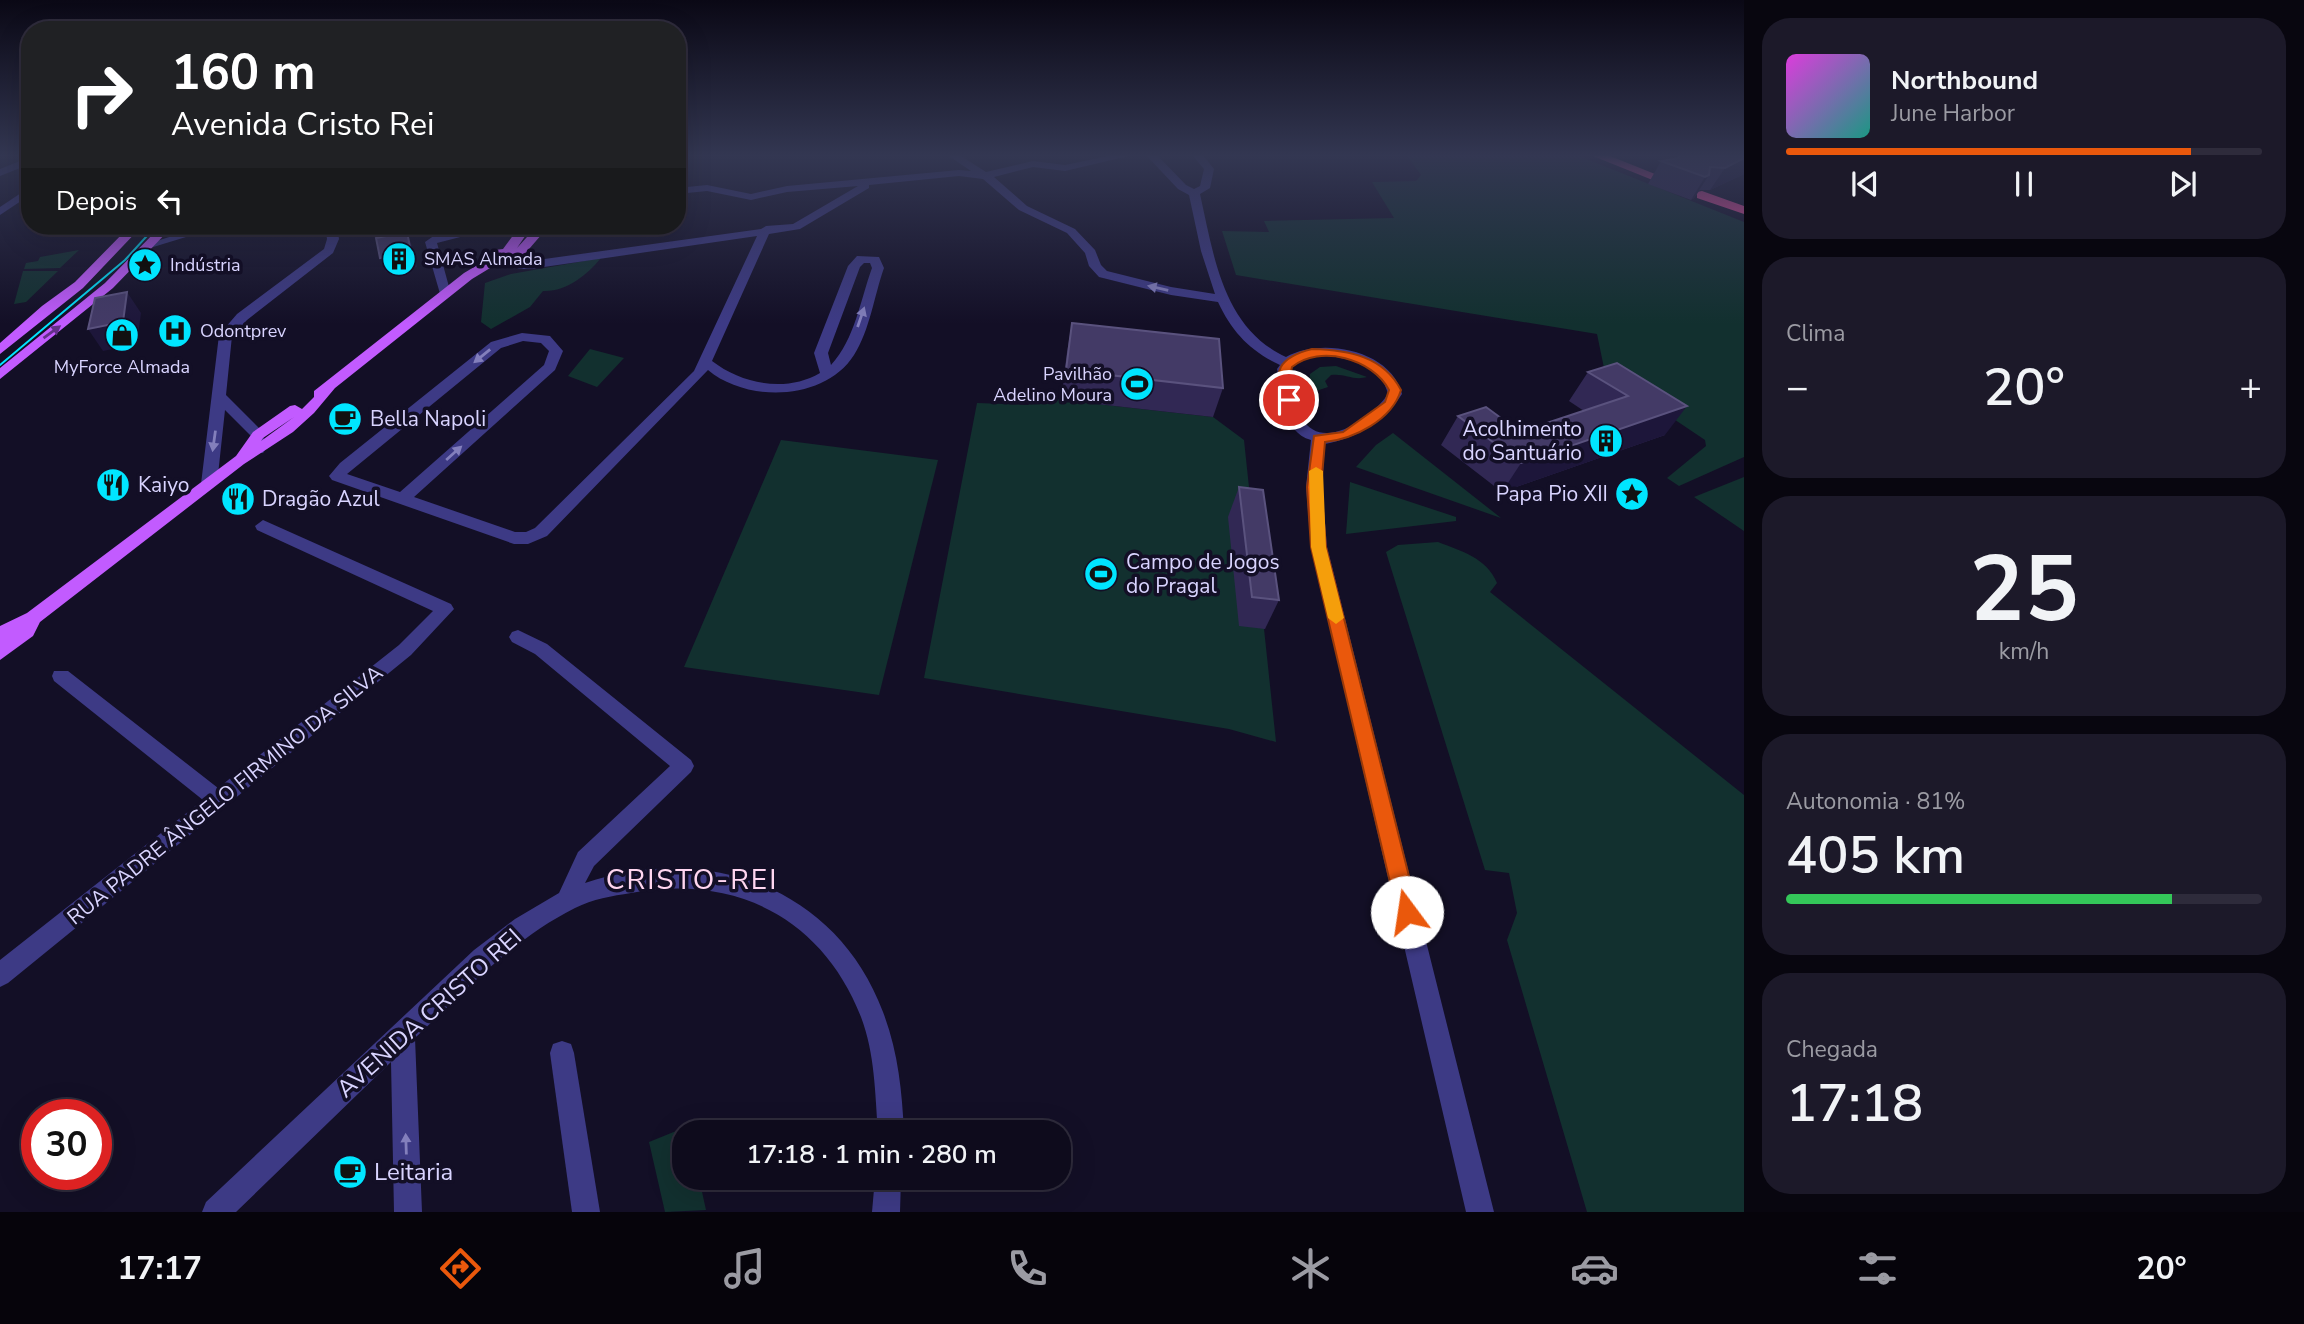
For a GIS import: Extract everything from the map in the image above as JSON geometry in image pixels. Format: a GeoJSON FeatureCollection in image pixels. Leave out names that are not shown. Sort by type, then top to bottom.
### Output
{"type":"FeatureCollection","features":[{"type":"Feature","properties":{"kind":"main road"},"geometry":{"type":"LineString","coordinates":[[0,350],[99,266],[128,235]]}},
{"type":"Feature","properties":{"kind":"main road"},"geometry":{"type":"LineString","coordinates":[[0,375],[51,332],[83,311],[159,235]]}},
{"type":"Feature","properties":{"kind":"main road"},"geometry":{"type":"LineString","coordinates":[[513,255],[522,235]]}},
{"type":"Feature","properties":{"kind":"main road"},"geometry":{"type":"LineString","coordinates":[[468,276],[513,255],[534,235]]}},
{"type":"Feature","properties":{"kind":"main road"},"geometry":{"type":"LineString","coordinates":[[0,636],[12,626],[33,618],[239,461],[258,443],[313,409],[328,389],[468,276],[496,259],[513,255]]}},
{"type":"Feature","properties":{"kind":"main road"},"geometry":{"type":"LineString","coordinates":[[0,653],[26,631],[33,618]]}},
{"type":"Feature","properties":{"kind":"street"},"geometry":{"type":"LineString","coordinates":[[513,255],[519,265],[530,265],[804,225],[825,211]]}},
{"type":"Feature","properties":{"kind":"street"},"geometry":{"type":"LineString","coordinates":[[1028,211],[1072,231],[1091,253],[1095,266],[1103,274],[1171,291],[1226,299]]}},
{"type":"Feature","properties":{"kind":"street"},"geometry":{"type":"LineString","coordinates":[[1199,211],[1207,250],[1226,299],[1250,340],[1288,363]]}},
{"type":"Feature","properties":{"kind":"street"},"geometry":{"type":"LineString","coordinates":[[403,498],[550,367],[556,351],[545,339],[522,337],[496,345],[339,472],[339,478],[514,538],[528,538],[541,532],[703,368],[766,229]]}},
{"type":"Feature","properties":{"kind":"street"},"geometry":{"type":"LineString","coordinates":[[150,245],[185,235]]}},
{"type":"Feature","properties":{"kind":"street"},"geometry":{"type":"LineString","coordinates":[[209,484],[221,398],[226,335],[242,317],[329,251],[332,235]]}},
{"type":"Feature","properties":{"kind":"street"},"geometry":{"type":"LineString","coordinates":[[445,294],[431,242],[450,235]]}},
{"type":"Feature","properties":{"kind":"street"},"geometry":{"type":"LineString","coordinates":[[703,368],[739,383],[766,388],[807,383],[827,374],[847,356],[878,268],[875,260],[861,259],[854,266],[821,353],[827,374]]}},
{"type":"Feature","properties":{"kind":"street"},"geometry":{"type":"LineString","coordinates":[[1312,353],[1347,355],[1374,366],[1394,386],[1394,398],[1377,415],[1346,435],[1318,439],[1299,427],[1294,418],[1284,377],[1288,363],[1312,353]]}},
{"type":"Feature","properties":{"kind":"street"},"geometry":{"type":"LineString","coordinates":[[221,398],[258,443]]}},
{"type":"Feature","properties":{"kind":"street"},"geometry":{"type":"LineString","coordinates":[[1318,439],[1314,487],[1319,547],[1480,1212]]}},
{"type":"Feature","properties":{"kind":"street","name":"RUA PADRE ÂNGELO FIRMINO DA SILVA"},"geometry":{"type":"LineString","coordinates":[[0,975],[405,650],[445,609],[263,526]]}},
{"type":"Feature","properties":{"kind":"street"},"geometry":{"type":"LineString","coordinates":[[518,636],[541,649],[684,766],[582,863],[568,900]]}},
{"type":"Feature","properties":{"kind":"street"},"geometry":{"type":"LineString","coordinates":[[61,676],[218,800]]}},
{"type":"Feature","properties":{"kind":"street","name":"AVENIDA CRISTO REI"},"geometry":{"type":"LineString","coordinates":[[216,1212],[482,958],[520,929],[568,900],[632,880],[694,877],[752,890],[805,919],[849,965],[879,1027],[889,1074],[891,1120]]}},
{"type":"Feature","properties":{"kind":"street"},"geometry":{"type":"LineString","coordinates":[[403,1033],[408,1212]]}},
{"type":"Feature","properties":{"kind":"street"},"geometry":{"type":"LineString","coordinates":[[562,1053],[586,1212]]}},
{"type":"Feature","properties":{"kind":"street"},"geometry":{"type":"LineString","coordinates":[[886,1212],[887,1190]]}},
{"type":"Feature","properties":{"kind":"green space"},"geometry":{"type":"Polygon","coordinates":[[[1389,211],[1715,211],[1744,222],[1744,457],[1679,486],[1667,478],[1706,446],[1705,440],[1644,399],[1610,397],[1597,334],[1236,275],[1222,231],[1269,232],[1264,221],[1394,218],[1389,211]]]}},
{"type":"Feature","properties":{"kind":"green space"},"geometry":{"type":"Polygon","coordinates":[[[79,250],[60,268],[24,269],[26,263],[38,261],[40,257],[79,250]]]}},
{"type":"Feature","properties":{"kind":"green space"},"geometry":{"type":"Polygon","coordinates":[[[601,258],[575,281],[560,289],[543,291],[530,307],[491,329],[481,322],[485,283],[511,274],[601,258]]]}},
{"type":"Feature","properties":{"kind":"green space"},"geometry":{"type":"Polygon","coordinates":[[[23,271],[58,271],[26,302],[14,304],[23,271]]]}},
{"type":"Feature","properties":{"kind":"green space"},"geometry":{"type":"Polygon","coordinates":[[[590,349],[624,358],[597,387],[568,376],[590,349]]]}},
{"type":"Feature","properties":{"kind":"green space"},"geometry":{"type":"Polygon","coordinates":[[[1336,366],[1367,377],[1331,375],[1325,381],[1328,387],[1316,391],[1309,383],[1310,374],[1320,367],[1336,366]]]}},
{"type":"Feature","properties":{"kind":"green space","name":"Campo de Jogos do Pragal"},"geometry":{"type":"Polygon","coordinates":[[[1045,394],[1061,400],[1213,417],[1244,440],[1276,742],[1229,729],[924,678],[977,403],[1028,405],[1045,394]]]}},
{"type":"Feature","properties":{"kind":"green space"},"geometry":{"type":"Polygon","coordinates":[[[1393,433],[1501,518],[1356,467],[1376,445],[1393,433]]]}},
{"type":"Feature","properties":{"kind":"green space"},"geometry":{"type":"Polygon","coordinates":[[[781,440],[938,460],[879,695],[684,667],[781,440]]]}},
{"type":"Feature","properties":{"kind":"green space"},"geometry":{"type":"Polygon","coordinates":[[[1744,477],[1744,531],[1694,497],[1744,477]]]}},
{"type":"Feature","properties":{"kind":"green space"},"geometry":{"type":"Polygon","coordinates":[[[1350,482],[1456,517],[1456,521],[1346,534],[1350,482]]]}},
{"type":"Feature","properties":{"kind":"green space"},"geometry":{"type":"Polygon","coordinates":[[[1438,542],[1480,561],[1493,574],[1497,583],[1490,592],[1744,795],[1744,1212],[1587,1212],[1507,940],[1517,913],[1509,873],[1485,870],[1386,552],[1398,545],[1438,542]]]}},
{"type":"Feature","properties":{"kind":"green space"},"geometry":{"type":"Polygon","coordinates":[[[672,1133],[672,1190],[702,1190],[706,1210],[665,1212],[649,1142],[672,1133]]]}},
{"type":"Feature","properties":{"kind":"building"},"geometry":{"type":"Polygon","coordinates":[[[408,235],[411,252],[380,258],[376,238],[408,235]]]}},
{"type":"Feature","properties":{"kind":"building"},"geometry":{"type":"Polygon","coordinates":[[[127,292],[123,322],[88,329],[95,298],[127,292]]]}},
{"type":"Feature","properties":{"kind":"building"},"geometry":{"type":"Polygon","coordinates":[[[1072,323],[1219,339],[1223,388],[1066,370],[1072,323]]]}},
{"type":"Feature","properties":{"kind":"building"},"geometry":{"type":"Polygon","coordinates":[[[1617,363],[1687,406],[1521,463],[1458,416],[1486,407],[1520,432],[1628,396],[1588,372],[1617,363]]]}},
{"type":"Feature","properties":{"kind":"building"},"geometry":{"type":"Polygon","coordinates":[[[1239,487],[1263,490],[1279,600],[1252,597],[1239,487]]]}},
{"type":"Feature","properties":{"kind":"tram line"},"geometry":{"type":"LineString","coordinates":[[0,365],[125,260],[148,235]]}},
{"type":"Feature","properties":{"kind":"slow traffic"},"geometry":{"type":"LineString","coordinates":[[1316,471],[1314,487],[1319,547],[1336,618]]}},
{"type":"Feature","properties":{"kind":"place","name":"SMAS Almada"},"geometry":{"type":"Point","coordinates":[399,259]}},
{"type":"Feature","properties":{"kind":"place","name":"Indústria"},"geometry":{"type":"Point","coordinates":[145,265]}},
{"type":"Feature","properties":{"kind":"place","name":"Odontprev"},"geometry":{"type":"Point","coordinates":[175,331]}},
{"type":"Feature","properties":{"kind":"place","name":"MyForce Almada"},"geometry":{"type":"Point","coordinates":[122,335]}},
{"type":"Feature","properties":{"kind":"place","name":"Pavilhão Adelino Moura"},"geometry":{"type":"Point","coordinates":[1137,384]}},
{"type":"Feature","properties":{"kind":"place","name":"Bella Napoli"},"geometry":{"type":"Point","coordinates":[345,419]}},
{"type":"Feature","properties":{"kind":"place","name":"Acolhimento do Santuário"},"geometry":{"type":"Point","coordinates":[1606,441]}},
{"type":"Feature","properties":{"kind":"place","name":"Kaiyo"},"geometry":{"type":"Point","coordinates":[113,485]}},
{"type":"Feature","properties":{"kind":"place","name":"Papa Pio XII"},"geometry":{"type":"Point","coordinates":[1632,494]}},
{"type":"Feature","properties":{"kind":"place","name":"Dragão Azul"},"geometry":{"type":"Point","coordinates":[238,499]}},
{"type":"Feature","properties":{"kind":"place","name":"Campo de Jogos do Pragal"},"geometry":{"type":"Point","coordinates":[1101,574]}},
{"type":"Feature","properties":{"kind":"place","name":"Leitaria"},"geometry":{"type":"Point","coordinates":[350,1172]}},
{"type":"Feature","properties":{"kind":"district","name":"CRISTO-REI"},"geometry":{"type":"Point","coordinates":[692,880]}},
{"type":"Feature","properties":{"kind":"route"},"geometry":{"type":"LineString","coordinates":[[1289,400],[1284,369],[1292,359],[1320,352],[1365,361],[1388,376],[1395,390],[1391,404],[1346,435],[1318,439],[1314,487],[1319,547],[1407,912]]}}]}
